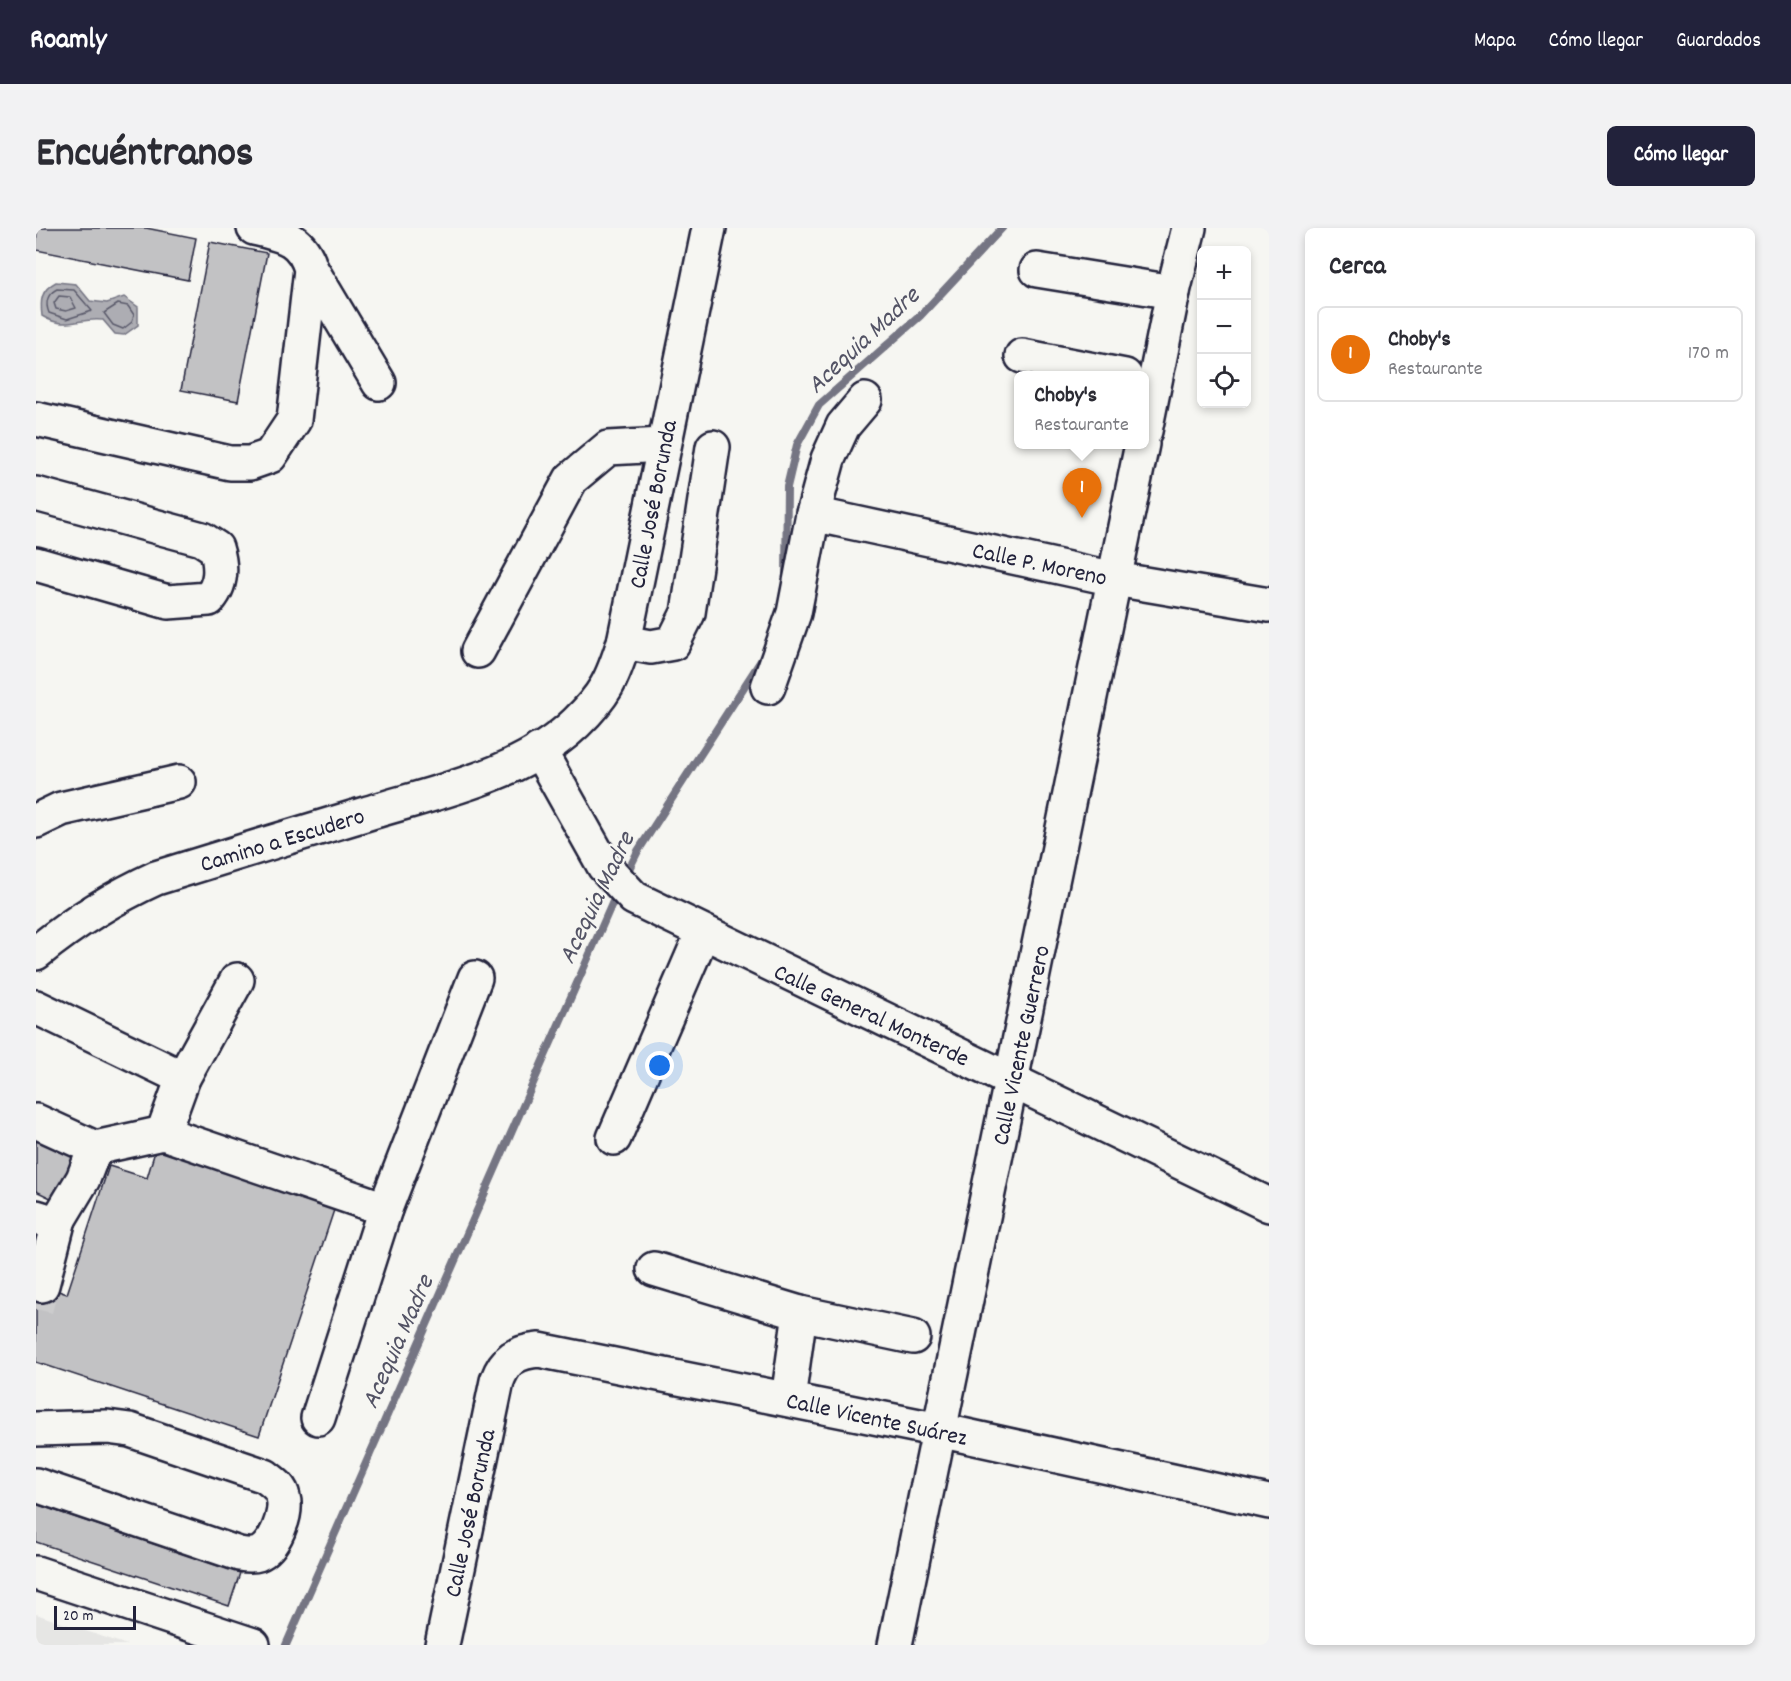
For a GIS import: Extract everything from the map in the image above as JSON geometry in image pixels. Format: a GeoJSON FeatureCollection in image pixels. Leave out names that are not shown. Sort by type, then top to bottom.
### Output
{"type":"FeatureCollection","features":[{"type":"Feature","properties":{"kind":"street"},"geometry":{"type":"LineString","coordinates":[[254,228],[293,240],[307,254],[311,269],[379,383]]}},
{"type":"Feature","properties":{"kind":"street","name":"Calle José Borunda"},"geometry":{"type":"LineString","coordinates":[[539,750],[575,724],[611,682],[624,642],[709,228]]}},
{"type":"Feature","properties":{"kind":"street"},"geometry":{"type":"LineString","coordinates":[[1145,371],[1173,292],[1189,228]]}},
{"type":"Feature","properties":{"kind":"street"},"geometry":{"type":"LineString","coordinates":[[36,419],[230,463],[250,463],[270,456],[294,420],[311,269]]}},
{"type":"Feature","properties":{"kind":"street"},"geometry":{"type":"LineString","coordinates":[[1037,270],[1173,292]]}},
{"type":"Feature","properties":{"kind":"street"},"geometry":{"type":"LineString","coordinates":[[1022,356],[1100,371]]}},
{"type":"Feature","properties":{"kind":"street"},"geometry":{"type":"LineString","coordinates":[[768,687],[794,613],[813,514],[828,459],[843,426],[865,400]]}},
{"type":"Feature","properties":{"kind":"street"},"geometry":{"type":"LineString","coordinates":[[478,651],[571,479],[608,448],[663,445]]}},
{"type":"Feature","properties":{"kind":"street"},"geometry":{"type":"LineString","coordinates":[[624,642],[651,647],[673,643],[688,613],[713,447]]}},
{"type":"Feature","properties":{"kind":"street","name":"Calle Vicente Guerrero"},"geometry":{"type":"LineString","coordinates":[[896,1645],[1141,449]]}},
{"type":"Feature","properties":{"kind":"street"},"geometry":{"type":"LineString","coordinates":[[36,494],[202,539],[216,548],[221,562],[218,589],[209,599],[189,603],[168,602],[36,564]]}},
{"type":"Feature","properties":{"kind":"street","name":"Calle P. Moreno"},"geometry":{"type":"LineString","coordinates":[[813,514],[1115,579],[1269,605]]}},
{"type":"Feature","properties":{"kind":"street","name":"Calle General Monterde"},"geometry":{"type":"LineString","coordinates":[[539,750],[604,866],[633,898],[702,934],[1013,1080],[1269,1205]]}},
{"type":"Feature","properties":{"kind":"street","name":"Camino a Escudero"},"geometry":{"type":"LineString","coordinates":[[36,953],[114,897],[156,878],[488,777],[539,750]]}},
{"type":"Feature","properties":{"kind":"street"},"geometry":{"type":"LineString","coordinates":[[36,821],[61,809],[179,782]]}},
{"type":"Feature","properties":{"kind":"street"},"geometry":{"type":"LineString","coordinates":[[614,1138],[702,934]]}},
{"type":"Feature","properties":{"kind":"street"},"geometry":{"type":"LineString","coordinates":[[318,1418],[385,1209],[475,978]]}},
{"type":"Feature","properties":{"kind":"street"},"geometry":{"type":"LineString","coordinates":[[163,1134],[183,1078],[237,980]]}},
{"type":"Feature","properties":{"kind":"street"},"geometry":{"type":"LineString","coordinates":[[36,1006],[183,1078]]}},
{"type":"Feature","properties":{"kind":"street"},"geometry":{"type":"LineString","coordinates":[[36,1121],[94,1148],[163,1134],[385,1209]]}},
{"type":"Feature","properties":{"kind":"street"},"geometry":{"type":"LineString","coordinates":[[42,1285],[47,1218],[83,1179],[94,1148]]}},
{"type":"Feature","properties":{"kind":"street"},"geometry":{"type":"LineString","coordinates":[[654,1269],[800,1313],[913,1337]]}},
{"type":"Feature","properties":{"kind":"street"},"geometry":{"type":"LineString","coordinates":[[788,1399],[800,1313]]}},
{"type":"Feature","properties":{"kind":"street","name":"Calle Vicente Suárez"},"geometry":{"type":"LineString","coordinates":[[497,1381],[502,1368],[510,1358],[523,1352],[539,1350],[939,1430],[1269,1502]]}},
{"type":"Feature","properties":{"kind":"street","name":"Calle José Borunda"},"geometry":{"type":"LineString","coordinates":[[442,1645],[497,1381]]}},
{"type":"Feature","properties":{"kind":"street"},"geometry":{"type":"LineString","coordinates":[[36,1429],[107,1427],[130,1430],[265,1476],[281,1491],[284,1497],[284,1512],[271,1544],[255,1556],[239,1554],[36,1485]]}},
{"type":"Feature","properties":{"kind":"street"},"geometry":{"type":"LineString","coordinates":[[36,1573],[239,1643]]}},
{"type":"Feature","properties":{"kind":"shaded area"},"geometry":{"type":"Polygon","coordinates":[[[36,1614],[127,1645],[36,1645],[36,1614]]]}},
{"type":"Feature","properties":{"kind":"water"},"geometry":{"type":"Polygon","coordinates":[[[56,282],[76,284],[90,301],[107,303],[124,297],[138,307],[138,325],[124,335],[115,334],[103,320],[59,323],[42,316],[41,305],[44,292],[56,282]]]}},
{"type":"Feature","properties":{"kind":"building"},"geometry":{"type":"Polygon","coordinates":[[[37,228],[146,228],[196,238],[188,280],[36,250],[37,228]]]}},
{"type":"Feature","properties":{"kind":"building"},"geometry":{"type":"Polygon","coordinates":[[[210,242],[267,253],[238,401],[181,390],[210,242]]]}},
{"type":"Feature","properties":{"kind":"building"},"geometry":{"type":"Polygon","coordinates":[[[36,1136],[84,1159],[63,1204],[36,1191],[36,1136]]]}},
{"type":"Feature","properties":{"kind":"building"},"geometry":{"type":"Polygon","coordinates":[[[156,1148],[335,1207],[259,1436],[36,1362],[36,1283],[67,1294],[109,1166],[147,1178],[156,1148]]]}},
{"type":"Feature","properties":{"kind":"building"},"geometry":{"type":"Polygon","coordinates":[[[36,1504],[240,1573],[229,1606],[36,1542],[36,1504]]]}},
{"type":"Feature","properties":{"kind":"waterway","name":"Acequia Madre"},"geometry":{"type":"LineString","coordinates":[[786,575],[787,487],[797,445],[819,405],[920,316],[1002,228]]}},
{"type":"Feature","properties":{"kind":"waterway","name":"Acequia Madre"},"geometry":{"type":"LineString","coordinates":[[624,879],[638,851],[762,659]]}},
{"type":"Feature","properties":{"kind":"waterway","name":"Acequia Madre"},"geometry":{"type":"LineString","coordinates":[[286,1645],[618,890]]}},
{"type":"Feature","properties":{"kind":"tunnel"},"geometry":{"type":"LineString","coordinates":[[36,1309],[42,1285]]}},
{"type":"Feature","properties":{"kind":"place","name":"Choby's"},"geometry":{"type":"Point","coordinates":[1082,518]}}]}
